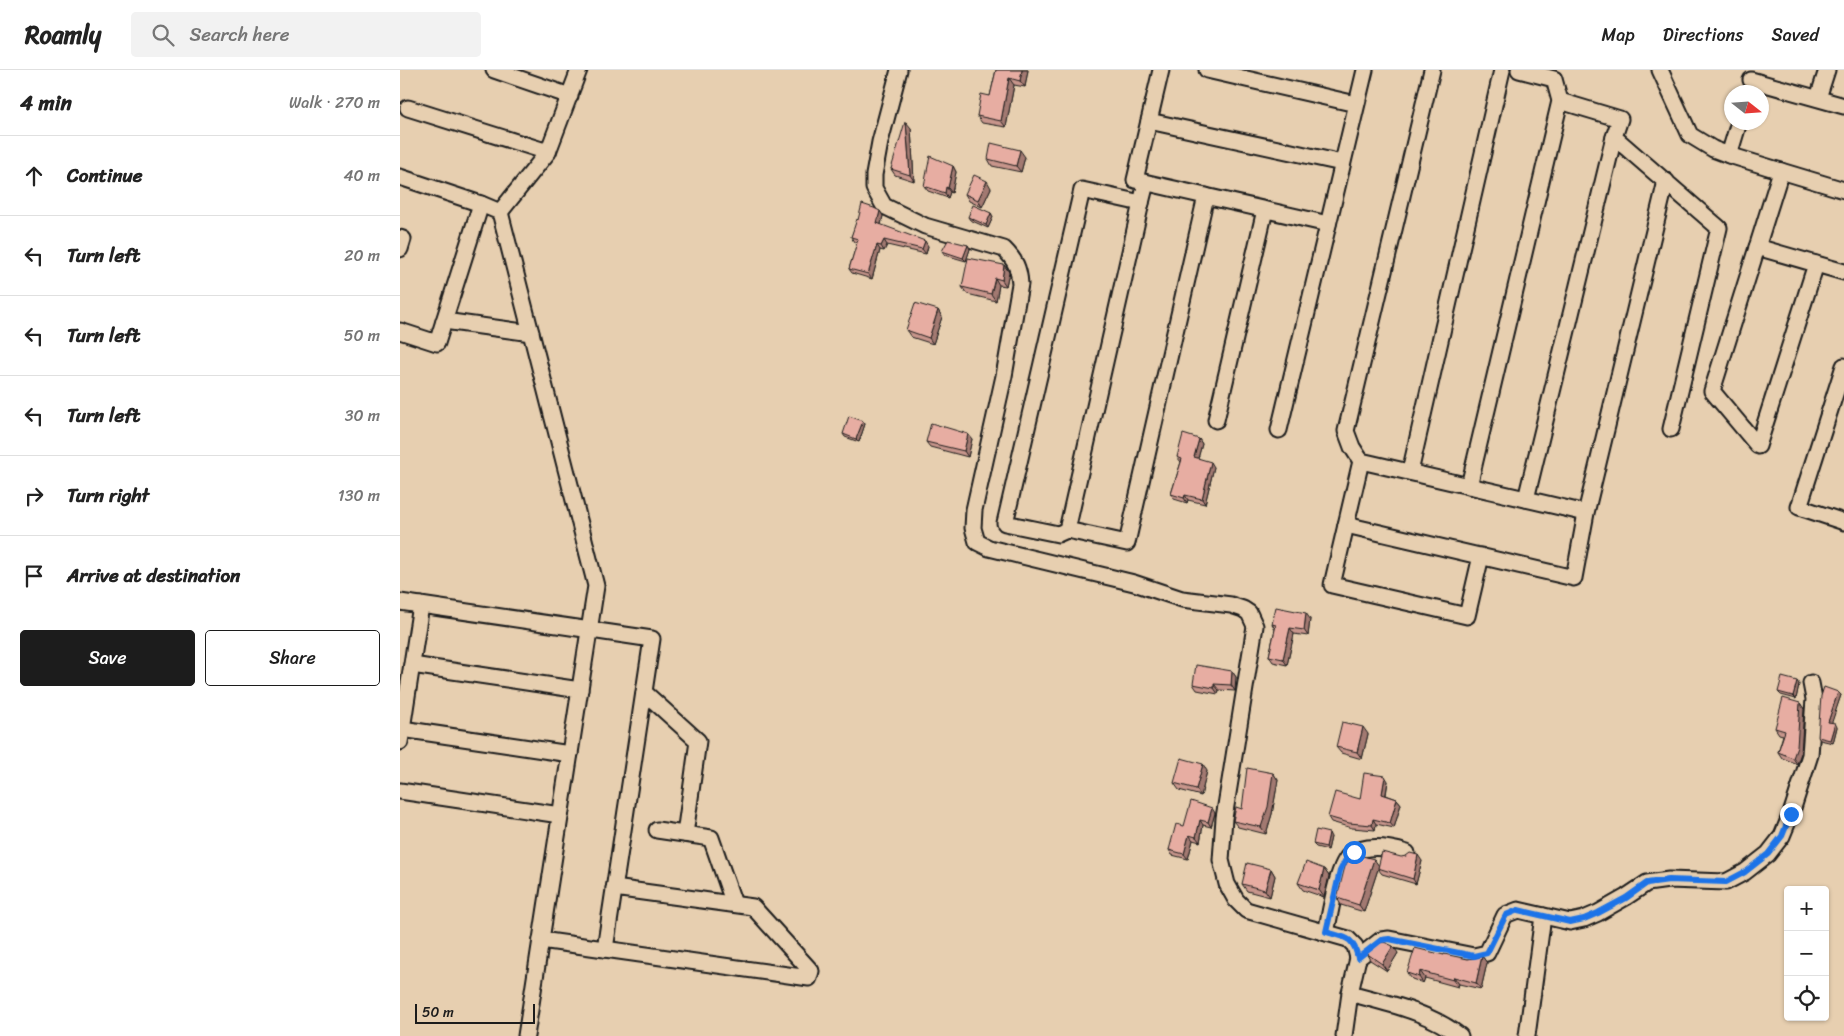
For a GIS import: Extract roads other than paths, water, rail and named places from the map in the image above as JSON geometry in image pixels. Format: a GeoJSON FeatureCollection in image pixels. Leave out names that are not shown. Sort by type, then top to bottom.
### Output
{"type":"FeatureCollection","features":[{"type":"Feature","properties":{"kind":"street"},"geometry":{"type":"LineString","coordinates":[[494,70],[570,96]]}},
{"type":"Feature","properties":{"kind":"street"},"geometry":{"type":"LineString","coordinates":[[500,212],[548,152],[579,70]]}},
{"type":"Feature","properties":{"kind":"street"},"geometry":{"type":"LineString","coordinates":[[899,70],[880,142],[874,175],[874,188],[884,206],[925,226],[1004,249],[1018,269],[1020,284],[1004,376],[974,510],[973,528],[977,542],[989,548],[1134,583],[1182,599],[1231,606],[1243,609],[1249,613],[1255,626],[1224,818],[1221,860],[1227,884],[1236,900],[1246,910],[1348,939],[1355,946],[1358,958],[1350,993],[1344,1036]]}},
{"type":"Feature","properties":{"kind":"street"},"geometry":{"type":"LineString","coordinates":[[1160,70],[1135,180],[1328,224]]}},
{"type":"Feature","properties":{"kind":"street"},"geometry":{"type":"LineString","coordinates":[[1207,70],[1356,104]]}},
{"type":"Feature","properties":{"kind":"street"},"geometry":{"type":"LineString","coordinates":[[1279,430],[1364,70]]}},
{"type":"Feature","properties":{"kind":"street"},"geometry":{"type":"LineString","coordinates":[[1432,70],[1346,431],[1352,447],[1361,461],[1586,513]]}},
{"type":"Feature","properties":{"kind":"street"},"geometry":{"type":"LineString","coordinates":[[1410,472],[1502,70]]}},
{"type":"Feature","properties":{"kind":"street"},"geometry":{"type":"LineString","coordinates":[[1468,486],[1560,101],[1554,79],[1519,70]]}},
{"type":"Feature","properties":{"kind":"street"},"geometry":{"type":"LineString","coordinates":[[1660,70],[1690,135],[1713,149],[1729,155],[1844,190]]}},
{"type":"Feature","properties":{"kind":"street"},"geometry":{"type":"LineString","coordinates":[[1818,98],[1827,70]]}},
{"type":"Feature","properties":{"kind":"street"},"geometry":{"type":"LineString","coordinates":[[1751,81],[1844,106]]}},
{"type":"Feature","properties":{"kind":"street"},"geometry":{"type":"LineString","coordinates":[[1526,499],[1614,137],[1620,119],[1560,101]]}},
{"type":"Feature","properties":{"kind":"street"},"geometry":{"type":"LineString","coordinates":[[408,108],[548,152]]}},
{"type":"Feature","properties":{"kind":"street"},"geometry":{"type":"LineString","coordinates":[[1148,121],[1342,163]]}},
{"type":"Feature","properties":{"kind":"street"},"geometry":{"type":"LineString","coordinates":[[1729,155],[1737,130]]}},
{"type":"Feature","properties":{"kind":"street"},"geometry":{"type":"LineString","coordinates":[[1614,137],[1719,228],[1671,429]]}},
{"type":"Feature","properties":{"kind":"street"},"geometry":{"type":"LineString","coordinates":[[1781,171],[1712,391],[1758,446],[1816,264]]}},
{"type":"Feature","properties":{"kind":"street"},"geometry":{"type":"LineString","coordinates":[[400,178],[500,212]]}},
{"type":"Feature","properties":{"kind":"street"},"geometry":{"type":"LineString","coordinates":[[1067,530],[1146,182]]}},
{"type":"Feature","properties":{"kind":"street"},"geometry":{"type":"LineString","coordinates":[[1346,525],[1574,578],[1586,513],[1666,182]]}},
{"type":"Feature","properties":{"kind":"street"},"geometry":{"type":"LineString","coordinates":[[1141,203],[1082,190],[1005,523],[1058,534],[1067,530],[1127,543],[1206,196]]}},
{"type":"Feature","properties":{"kind":"street"},"geometry":{"type":"LineString","coordinates":[[400,331],[437,343],[481,204]]}},
{"type":"Feature","properties":{"kind":"street"},"geometry":{"type":"LineString","coordinates":[[1216,420],[1266,210]]}},
{"type":"Feature","properties":{"kind":"street"},"geometry":{"type":"LineString","coordinates":[[500,212],[596,586],[526,1036]]}},
{"type":"Feature","properties":{"kind":"street"},"geometry":{"type":"LineString","coordinates":[[400,238],[403,240],[400,249]]}},
{"type":"Feature","properties":{"kind":"street"},"geometry":{"type":"LineString","coordinates":[[1757,247],[1844,272]]}},
{"type":"Feature","properties":{"kind":"street"},"geometry":{"type":"LineString","coordinates":[[444,321],[531,333]]}},
{"type":"Feature","properties":{"kind":"street"},"geometry":{"type":"LineString","coordinates":[[1844,366],[1799,507],[1844,522]]}},
{"type":"Feature","properties":{"kind":"street"},"geometry":{"type":"LineString","coordinates":[[1361,461],[1332,585],[1467,616],[1481,556]]}},
{"type":"Feature","properties":{"kind":"street"},"geometry":{"type":"LineString","coordinates":[[400,602],[652,639],[605,949]]}},
{"type":"Feature","properties":{"kind":"street"},"geometry":{"type":"LineString","coordinates":[[422,605],[401,735],[570,754]]}},
{"type":"Feature","properties":{"kind":"street"},"geometry":{"type":"LineString","coordinates":[[412,665],[580,690]]}},
{"type":"Feature","properties":{"kind":"street"},"geometry":{"type":"LineString","coordinates":[[1358,958],[1381,940],[1389,939],[1474,956],[1482,955],[1487,953],[1506,915],[1518,910],[1570,922],[1584,919],[1626,898],[1647,883],[1669,880],[1726,882],[1745,872],[1768,854],[1782,836],[1788,821],[1810,755],[1814,699],[1811,683]]}},
{"type":"Feature","properties":{"kind":"street"},"geometry":{"type":"LineString","coordinates":[[644,692],[698,741],[685,834]]}},
{"type":"Feature","properties":{"kind":"street"},"geometry":{"type":"LineString","coordinates":[[400,791],[560,815]]}},
{"type":"Feature","properties":{"kind":"street"},"geometry":{"type":"LineString","coordinates":[[657,830],[711,838],[734,904]]}},
{"type":"Feature","properties":{"kind":"street"},"geometry":{"type":"LineString","coordinates":[[1326,932],[1340,871],[1349,856],[1369,848],[1389,848],[1407,853]]}},
{"type":"Feature","properties":{"kind":"street"},"geometry":{"type":"LineString","coordinates":[[541,940],[809,978],[811,971],[753,907],[614,888]]}},
{"type":"Feature","properties":{"kind":"street"},"geometry":{"type":"LineString","coordinates":[[1527,1036],[1543,916]]}},
{"type":"Feature","properties":{"kind":"street"},"geometry":{"type":"LineString","coordinates":[[1350,993],[1425,1015],[1445,1024],[1460,1036]]}}]}
